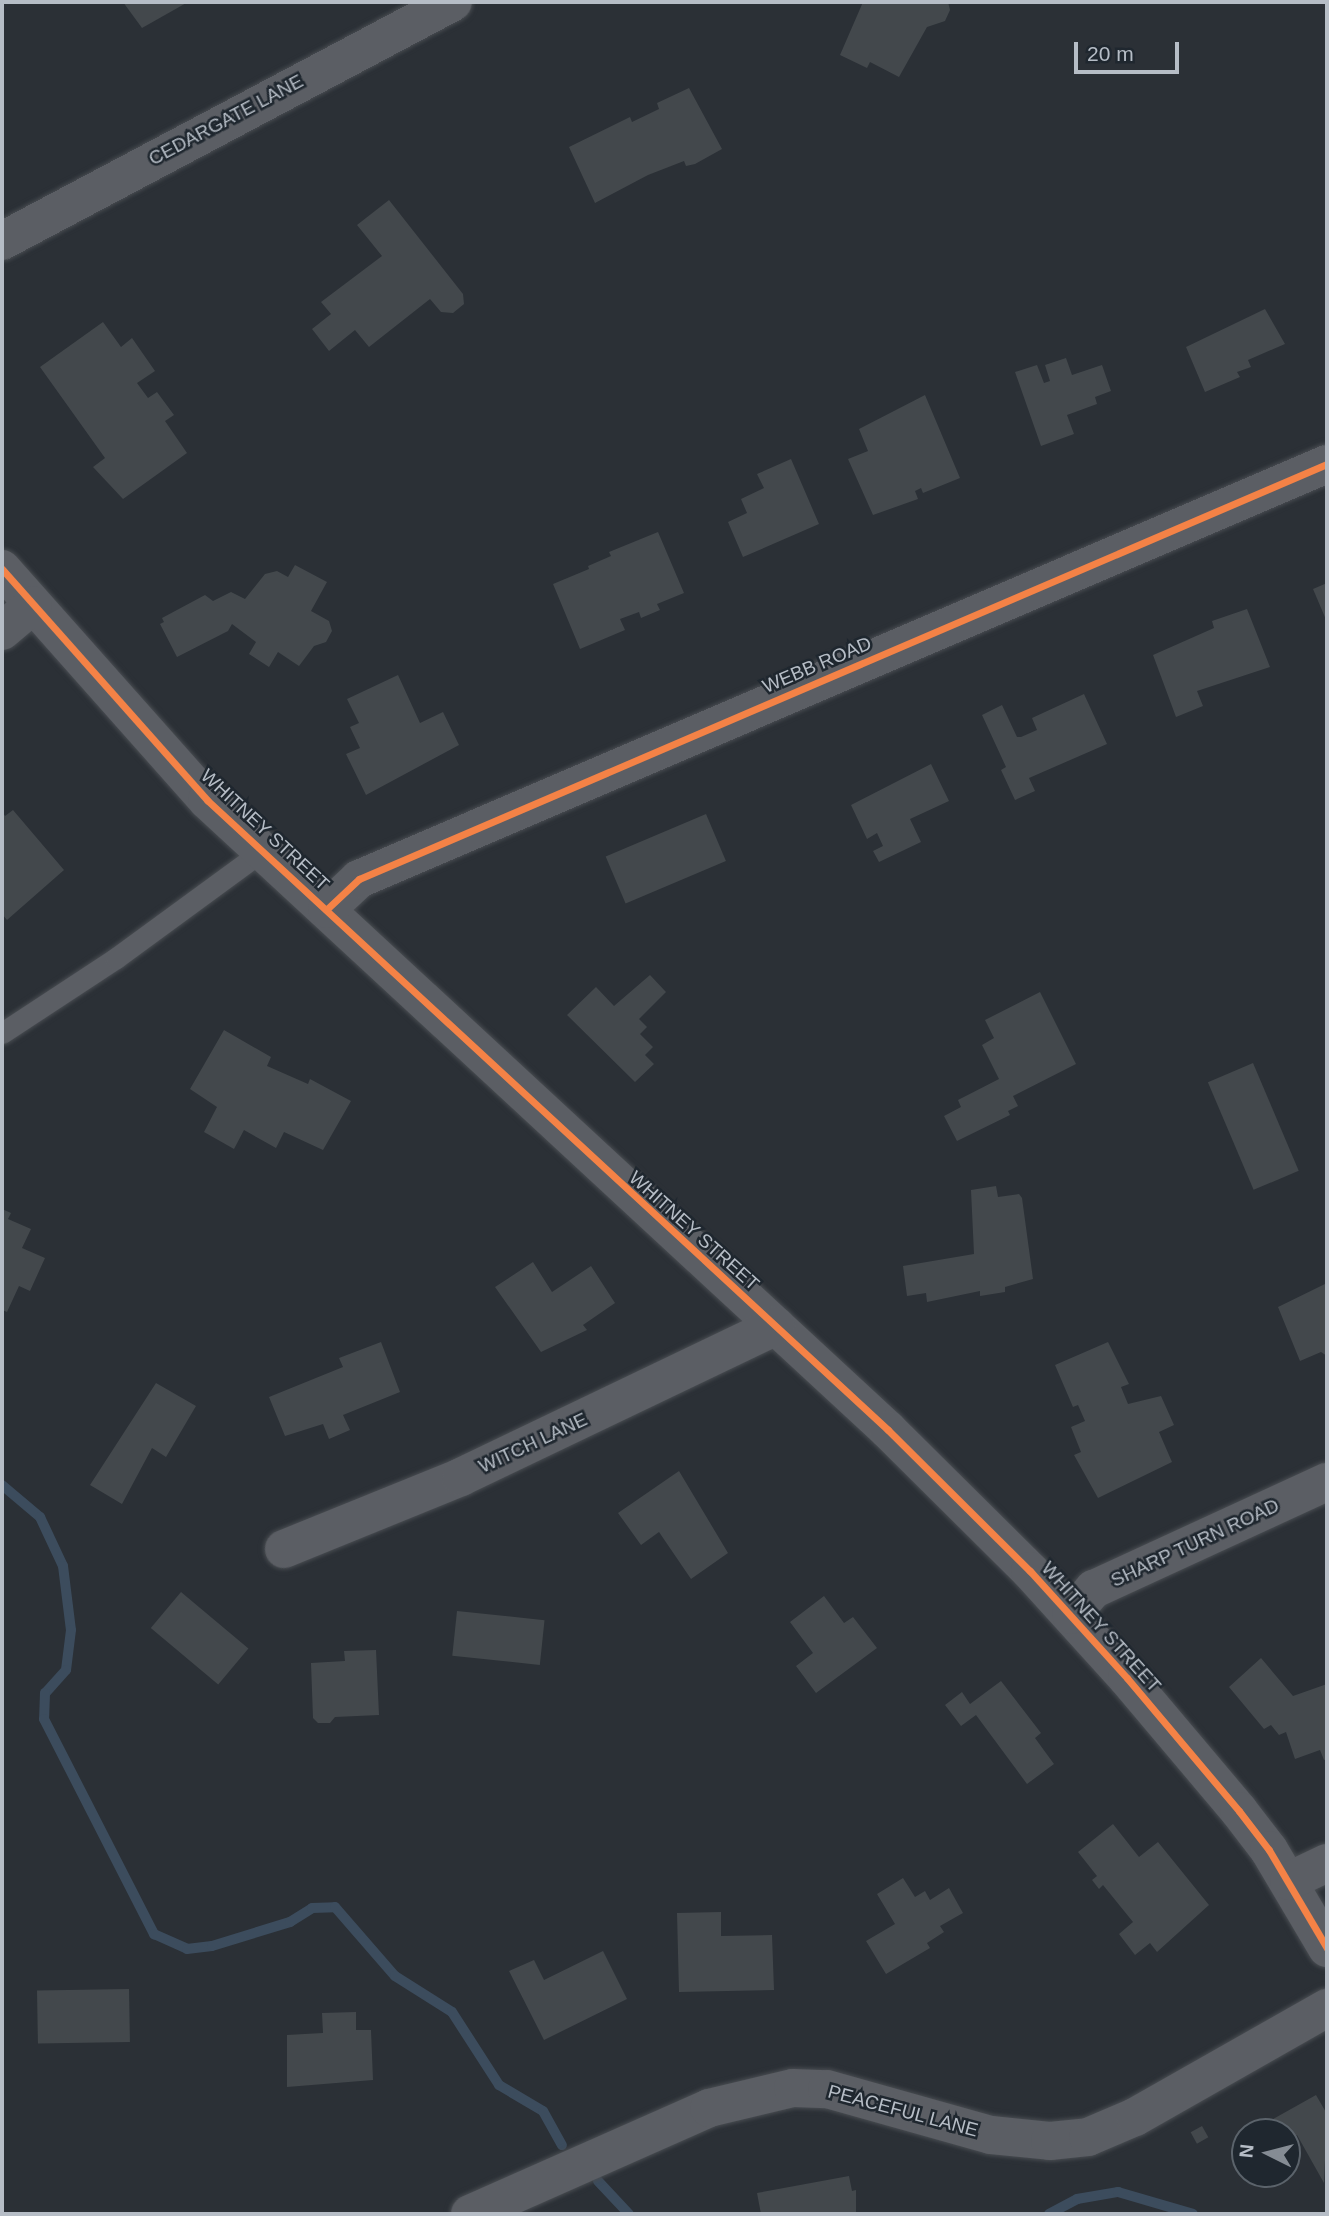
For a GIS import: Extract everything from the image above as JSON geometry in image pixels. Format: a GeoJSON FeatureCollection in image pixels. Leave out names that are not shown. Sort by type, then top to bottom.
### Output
{"type":"FeatureCollection","features":[{"type":"Feature","properties":{"kind":"street","name":"CEDARGATE LANE"},"geometry":{"type":"LineString","coordinates":[[2,241],[453,2]]}},
{"type":"Feature","properties":{"kind":"street","name":"WEBB ROAD"},"geometry":{"type":"LineString","coordinates":[[327,909],[359,879],[1327,464]]}},
{"type":"Feature","properties":{"kind":"street","name":"WHITNEY STREET"},"geometry":{"type":"LineString","coordinates":[[2,569],[180,772],[776,1326],[968,1508],[1071,1615],[1195,1755],[1289,1881],[1327,1948]]}},
{"type":"Feature","properties":{"kind":"street"},"geometry":{"type":"LineString","coordinates":[[2,631],[33,605]]}},
{"type":"Feature","properties":{"kind":"street","name":"WITCH LANE"},"geometry":{"type":"LineString","coordinates":[[284,1549],[461,1477],[776,1326]]}},
{"type":"Feature","properties":{"kind":"street","name":"SHARP TURN ROAD"},"geometry":{"type":"LineString","coordinates":[[1071,1615],[1094,1589],[1327,1482]]}},
{"type":"Feature","properties":{"kind":"street"},"geometry":{"type":"LineString","coordinates":[[1289,1881],[1327,1863]]}},
{"type":"Feature","properties":{"kind":"street","name":"PEACEFUL LANE"},"geometry":{"type":"LineString","coordinates":[[470,2214],[709,2108],[793,2088],[827,2089],[991,2135],[1050,2141],[1088,2137],[1135,2117],[1327,2008]]}},
{"type":"Feature","properties":{"kind":"lane"},"geometry":{"type":"LineString","coordinates":[[2,1033],[116,958],[262,851]]}},
{"type":"Feature","properties":{"kind":"building"},"geometry":{"type":"Polygon","coordinates":[[[123,2],[188,2],[142,28],[123,2]]]}},
{"type":"Feature","properties":{"kind":"building"},"geometry":{"type":"Polygon","coordinates":[[[863,2],[948,2],[950,10],[945,21],[927,27],[899,77],[870,62],[867,68],[840,55],[863,2]]]}},
{"type":"Feature","properties":{"kind":"building"},"geometry":{"type":"Polygon","coordinates":[[[689,88],[722,149],[695,164],[686,166],[684,161],[648,175],[595,203],[569,147],[630,117],[632,122],[659,109],[657,103],[689,88]]]}},
{"type":"Feature","properties":{"kind":"building"},"geometry":{"type":"Polygon","coordinates":[[[389,200],[463,294],[464,304],[453,313],[441,312],[430,299],[369,347],[355,330],[329,351],[312,329],[331,314],[321,302],[382,256],[357,225],[389,200]]]}},
{"type":"Feature","properties":{"kind":"building"},"geometry":{"type":"Polygon","coordinates":[[[1265,309],[1285,344],[1248,360],[1251,367],[1237,372],[1240,377],[1205,392],[1186,347],[1265,309]]]}},
{"type":"Feature","properties":{"kind":"building"},"geometry":{"type":"Polygon","coordinates":[[[103,322],[121,347],[132,338],[155,371],[137,383],[148,398],[157,392],[174,415],[165,421],[187,453],[123,499],[93,467],[105,458],[40,367],[103,322]]]}},
{"type":"Feature","properties":{"kind":"building"},"geometry":{"type":"Polygon","coordinates":[[[1066,358],[1072,375],[1102,365],[1111,391],[1095,397],[1097,404],[1067,415],[1074,434],[1041,446],[1015,372],[1037,365],[1044,383],[1050,381],[1045,365],[1066,358]]]}},
{"type":"Feature","properties":{"kind":"building"},"geometry":{"type":"Polygon","coordinates":[[[925,395],[960,478],[923,493],[921,488],[915,491],[918,499],[873,515],[848,459],[868,451],[859,429],[925,395]]]}},
{"type":"Feature","properties":{"kind":"building"},"geometry":{"type":"Polygon","coordinates":[[[791,459],[819,524],[743,557],[728,522],[747,513],[741,499],[764,488],[757,474],[791,459]]]}},
{"type":"Feature","properties":{"kind":"building"},"geometry":{"type":"Polygon","coordinates":[[[658,532],[684,593],[657,604],[660,610],[641,618],[639,612],[620,619],[625,630],[580,649],[553,584],[589,569],[588,566],[611,556],[609,552],[658,532]]]}},
{"type":"Feature","properties":{"kind":"building"},"geometry":{"type":"Polygon","coordinates":[[[295,565],[327,582],[311,611],[329,621],[332,631],[326,642],[314,646],[299,666],[278,652],[269,667],[249,654],[256,642],[232,624],[228,631],[177,657],[160,624],[164,622],[162,618],[205,595],[213,601],[231,592],[245,599],[265,574],[277,571],[288,577],[295,565]]]}},
{"type":"Feature","properties":{"kind":"building"},"geometry":{"type":"Polygon","coordinates":[[[1327,583],[1327,622],[1313,589],[1327,583]]]}},
{"type":"Feature","properties":{"kind":"building"},"geometry":{"type":"Polygon","coordinates":[[[1247,609],[1270,667],[1197,691],[1203,706],[1176,717],[1153,655],[1214,628],[1212,621],[1247,609]]]}},
{"type":"Feature","properties":{"kind":"building"},"geometry":{"type":"Polygon","coordinates":[[[398,675],[420,723],[443,712],[459,745],[366,795],[346,754],[360,748],[350,727],[359,723],[347,699],[398,675]]]}},
{"type":"Feature","properties":{"kind":"building"},"geometry":{"type":"Polygon","coordinates":[[[1084,694],[1107,744],[1029,778],[1035,791],[1015,800],[1001,770],[1006,767],[982,715],[1002,705],[1017,737],[1021,737],[1037,730],[1032,718],[1084,694]]]}},
{"type":"Feature","properties":{"kind":"building"},"geometry":{"type":"Polygon","coordinates":[[[931,764],[949,801],[910,819],[921,842],[879,862],[873,851],[883,846],[877,833],[867,839],[851,805],[931,764]]]}},
{"type":"Feature","properties":{"kind":"building"},"geometry":{"type":"Polygon","coordinates":[[[13,810],[64,870],[7,920],[2,914],[2,811],[5,816],[13,810]]]}},
{"type":"Feature","properties":{"kind":"building"},"geometry":{"type":"Polygon","coordinates":[[[706,814],[726,861],[626,904],[606,857],[706,814]]]}},
{"type":"Feature","properties":{"kind":"building"},"geometry":{"type":"Polygon","coordinates":[[[650,975],[666,992],[639,1019],[647,1027],[640,1034],[653,1047],[645,1055],[654,1064],[635,1082],[567,1015],[596,987],[614,1006],[650,975]]]}},
{"type":"Feature","properties":{"kind":"building"},"geometry":{"type":"Polygon","coordinates":[[[1040,992],[1076,1064],[1013,1096],[1018,1106],[1008,1111],[1010,1115],[957,1141],[944,1116],[961,1107],[958,1100],[999,1079],[982,1045],[994,1038],[985,1020],[1040,992]]]}},
{"type":"Feature","properties":{"kind":"building"},"geometry":{"type":"Polygon","coordinates":[[[224,1030],[271,1057],[267,1066],[308,1084],[310,1079],[351,1101],[323,1150],[284,1132],[276,1148],[244,1130],[234,1149],[204,1132],[217,1107],[190,1089],[224,1030]]]}},
{"type":"Feature","properties":{"kind":"building"},"geometry":{"type":"Polygon","coordinates":[[[1253,1063],[1299,1171],[1254,1190],[1208,1082],[1253,1063]]]}},
{"type":"Feature","properties":{"kind":"building"},"geometry":{"type":"Polygon","coordinates":[[[996,1186],[998,1197],[1019,1194],[1022,1198],[1033,1279],[1005,1287],[1005,1292],[980,1296],[980,1291],[927,1302],[926,1293],[907,1296],[903,1266],[974,1254],[971,1190],[996,1186]]]}},
{"type":"Feature","properties":{"kind":"building"},"geometry":{"type":"Polygon","coordinates":[[[2,1209],[11,1213],[8,1219],[31,1229],[22,1248],[45,1258],[30,1291],[19,1286],[7,1312],[2,1310],[2,1209]]]}},
{"type":"Feature","properties":{"kind":"building"},"geometry":{"type":"Polygon","coordinates":[[[533,1262],[552,1292],[591,1266],[615,1303],[583,1325],[587,1330],[541,1352],[495,1287],[533,1262]]]}},
{"type":"Feature","properties":{"kind":"building"},"geometry":{"type":"Polygon","coordinates":[[[1327,1283],[1327,1356],[1321,1352],[1300,1361],[1278,1307],[1327,1283]]]}},
{"type":"Feature","properties":{"kind":"building"},"geometry":{"type":"Polygon","coordinates":[[[381,1342],[400,1392],[343,1415],[350,1430],[329,1439],[323,1424],[285,1436],[269,1397],[343,1367],[339,1358],[381,1342]]]}},
{"type":"Feature","properties":{"kind":"building"},"geometry":{"type":"Polygon","coordinates":[[[1108,1342],[1129,1384],[1121,1387],[1128,1404],[1161,1396],[1174,1425],[1159,1432],[1172,1462],[1098,1498],[1074,1455],[1081,1452],[1071,1427],[1085,1421],[1078,1405],[1073,1407],[1055,1365],[1108,1342]]]}},
{"type":"Feature","properties":{"kind":"building"},"geometry":{"type":"Polygon","coordinates":[[[156,1383],[196,1406],[166,1457],[152,1448],[122,1504],[90,1485],[156,1383]]]}},
{"type":"Feature","properties":{"kind":"building"},"geometry":{"type":"Polygon","coordinates":[[[679,1471],[728,1553],[691,1579],[659,1532],[641,1545],[618,1513],[679,1471]]]}},
{"type":"Feature","properties":{"kind":"building"},"geometry":{"type":"Polygon","coordinates":[[[181,1592],[248,1649],[218,1685],[151,1628],[181,1592]]]}},
{"type":"Feature","properties":{"kind":"building"},"geometry":{"type":"Polygon","coordinates":[[[824,1596],[844,1623],[853,1617],[877,1648],[816,1693],[796,1666],[813,1653],[790,1622],[824,1596]]]}},
{"type":"Feature","properties":{"kind":"building"},"geometry":{"type":"Polygon","coordinates":[[[457,1611],[545,1620],[540,1665],[452,1656],[457,1611]]]}},
{"type":"Feature","properties":{"kind":"building"},"geometry":{"type":"Polygon","coordinates":[[[376,1650],[379,1715],[335,1717],[330,1723],[318,1723],[313,1718],[311,1663],[345,1661],[344,1651],[376,1650]]]}},
{"type":"Feature","properties":{"kind":"building"},"geometry":{"type":"Polygon","coordinates":[[[1261,1658],[1293,1696],[1327,1684],[1327,1759],[1324,1760],[1320,1750],[1295,1759],[1286,1732],[1279,1735],[1271,1725],[1264,1729],[1229,1687],[1261,1658]]]}},
{"type":"Feature","properties":{"kind":"building"},"geometry":{"type":"Polygon","coordinates":[[[1001,1681],[1041,1733],[1035,1738],[1054,1764],[1027,1784],[976,1715],[961,1726],[945,1705],[962,1692],[970,1704],[1001,1681]]]}},
{"type":"Feature","properties":{"kind":"building"},"geometry":{"type":"Polygon","coordinates":[[[1113,1824],[1139,1857],[1158,1842],[1209,1905],[1157,1952],[1150,1943],[1135,1955],[1119,1934],[1133,1922],[1103,1885],[1099,1889],[1092,1880],[1097,1876],[1078,1852],[1113,1824]]]}},
{"type":"Feature","properties":{"kind":"building"},"geometry":{"type":"Polygon","coordinates":[[[903,1878],[915,1897],[925,1891],[930,1900],[949,1888],[963,1913],[940,1926],[944,1932],[927,1943],[930,1948],[886,1974],[866,1941],[895,1924],[877,1894],[903,1878]]]}},
{"type":"Feature","properties":{"kind":"building"},"geometry":{"type":"Polygon","coordinates":[[[721,1912],[721,1936],[772,1935],[774,1990],[679,1992],[677,1913],[721,1912]]]}},
{"type":"Feature","properties":{"kind":"building"},"geometry":{"type":"Polygon","coordinates":[[[603,1951],[627,1999],[544,2040],[509,1971],[534,1960],[544,1980],[603,1951]]]}},
{"type":"Feature","properties":{"kind":"building"},"geometry":{"type":"Polygon","coordinates":[[[129,1989],[130,2042],[38,2044],[37,1991],[129,1989]]]}},
{"type":"Feature","properties":{"kind":"building"},"geometry":{"type":"Polygon","coordinates":[[[356,2012],[356,2030],[371,2030],[373,2080],[287,2087],[287,2035],[323,2033],[322,2013],[356,2012]]]}},
{"type":"Feature","properties":{"kind":"building"},"geometry":{"type":"Polygon","coordinates":[[[1316,2095],[1327,2114],[1324,2183],[1301,2142],[1301,2118],[1275,2118],[1316,2095]]]}},
{"type":"Feature","properties":{"kind":"building"},"geometry":{"type":"Polygon","coordinates":[[[1202,2126],[1208,2137],[1197,2144],[1191,2132],[1202,2126]]]}},
{"type":"Feature","properties":{"kind":"building"},"geometry":{"type":"Polygon","coordinates":[[[849,2176],[852,2191],[856,2190],[856,2214],[761,2214],[757,2193],[849,2176]]]}},
{"type":"Feature","properties":{"kind":"waterway"},"geometry":{"type":"LineString","coordinates":[[2,1485],[40,1517],[63,1566],[71,1630],[66,1670],[45,1693],[44,1719],[154,1934],[187,1949],[212,1946],[290,1922],[312,1908],[335,1907],[395,1976],[452,2012],[499,2085],[543,2111],[562,2145]]}},
{"type":"Feature","properties":{"kind":"waterway"},"geometry":{"type":"LineString","coordinates":[[598,2181],[629,2214]]}},
{"type":"Feature","properties":{"kind":"waterway"},"geometry":{"type":"LineString","coordinates":[[1049,2214],[1077,2199],[1118,2192],[1193,2214]]}},
{"type":"Feature","properties":{"kind":"cycle path"},"geometry":{"type":"LineString","coordinates":[[327,909],[359,879],[1327,464]]}},
{"type":"Feature","properties":{"kind":"cycle path"},"geometry":{"type":"LineString","coordinates":[[2,569],[207,800],[888,1430],[1030,1571],[1127,1678],[1239,1811],[1269,1850],[1327,1948]]}}]}
